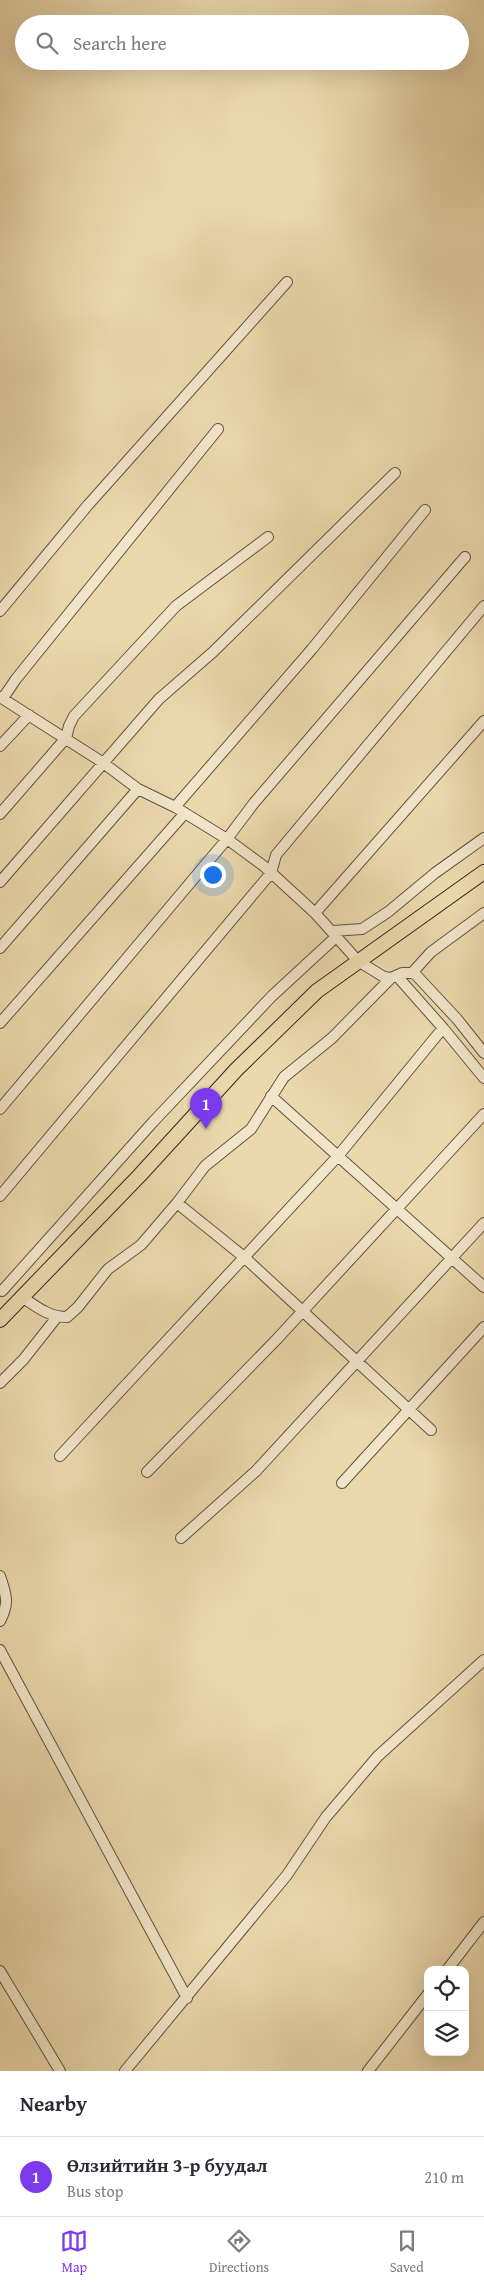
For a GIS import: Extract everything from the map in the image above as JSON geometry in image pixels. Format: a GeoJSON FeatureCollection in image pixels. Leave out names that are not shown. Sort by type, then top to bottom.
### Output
{"type":"FeatureCollection","features":[{"type":"Feature","properties":{"kind":"main road"},"geometry":{"type":"LineString","coordinates":[[0,1320],[140,1176],[236,1070],[317,991],[484,872]]}},
{"type":"Feature","properties":{"kind":"street"},"geometry":{"type":"LineString","coordinates":[[0,611],[88,505],[287,282]]}},
{"type":"Feature","properties":{"kind":"street"},"geometry":{"type":"LineString","coordinates":[[218,429],[2,697],[102,762],[138,790],[176,807],[227,838],[271,873],[316,913],[358,961],[384,977],[412,973],[432,952],[484,913]]}},
{"type":"Feature","properties":{"kind":"street"},"geometry":{"type":"LineString","coordinates":[[0,882],[102,762],[159,699],[212,652],[395,472]]}},
{"type":"Feature","properties":{"kind":"street"},"geometry":{"type":"LineString","coordinates":[[176,807],[312,649],[425,510]]}},
{"type":"Feature","properties":{"kind":"street"},"geometry":{"type":"LineString","coordinates":[[0,814],[66,738],[74,716],[176,606],[268,536]]}},
{"type":"Feature","properties":{"kind":"street"},"geometry":{"type":"LineString","coordinates":[[0,1109],[227,838],[254,803],[465,557]]}},
{"type":"Feature","properties":{"kind":"street"},"geometry":{"type":"LineString","coordinates":[[0,1196],[271,873],[276,855],[484,606]]}},
{"type":"Feature","properties":{"kind":"street"},"geometry":{"type":"LineString","coordinates":[[0,746],[29,715]]}},
{"type":"Feature","properties":{"kind":"street"},"geometry":{"type":"LineString","coordinates":[[316,913],[484,721]]}},
{"type":"Feature","properties":{"kind":"street"},"geometry":{"type":"LineString","coordinates":[[0,948],[138,790]]}},
{"type":"Feature","properties":{"kind":"street"},"geometry":{"type":"LineString","coordinates":[[0,1023],[185,813]]}},
{"type":"Feature","properties":{"kind":"street"},"geometry":{"type":"LineString","coordinates":[[394,977],[332,1038],[284,1077],[251,1129],[205,1166],[177,1203],[141,1245],[108,1269],[78,1307],[67,1317],[57,1317],[44,1312],[18,1301],[1,1290],[153,1122],[258,1010],[335,934],[362,929],[388,912],[435,873],[484,838]]}},
{"type":"Feature","properties":{"kind":"street"},"geometry":{"type":"LineString","coordinates":[[412,973],[423,981],[484,1053]]}},
{"type":"Feature","properties":{"kind":"street"},"geometry":{"type":"LineString","coordinates":[[394,977],[444,1028],[484,1078]]}},
{"type":"Feature","properties":{"kind":"street"},"geometry":{"type":"LineString","coordinates":[[60,1456],[338,1156],[444,1028]]}},
{"type":"Feature","properties":{"kind":"street"},"geometry":{"type":"LineString","coordinates":[[271,1096],[484,1287]]}},
{"type":"Feature","properties":{"kind":"street"},"geometry":{"type":"LineString","coordinates":[[147,1472],[398,1209],[484,1114]]}},
{"type":"Feature","properties":{"kind":"street"},"geometry":{"type":"LineString","coordinates":[[177,1203],[244,1258],[431,1430]]}},
{"type":"Feature","properties":{"kind":"street"},"geometry":{"type":"LineString","coordinates":[[181,1538],[256,1471],[484,1223]]}},
{"type":"Feature","properties":{"kind":"street"},"geometry":{"type":"LineString","coordinates":[[0,1383],[23,1360],[57,1317]]}},
{"type":"Feature","properties":{"kind":"street"},"geometry":{"type":"LineString","coordinates":[[342,1483],[484,1327]]}},
{"type":"Feature","properties":{"kind":"street"},"geometry":{"type":"LineString","coordinates":[[0,1576],[7,1598],[6,1609],[0,1621]]}},
{"type":"Feature","properties":{"kind":"street"},"geometry":{"type":"LineString","coordinates":[[0,1650],[187,1998]]}},
{"type":"Feature","properties":{"kind":"street"},"geometry":{"type":"LineString","coordinates":[[125,2071],[287,1875],[326,1817],[378,1756],[484,1660]]}},
{"type":"Feature","properties":{"kind":"street"},"geometry":{"type":"LineString","coordinates":[[450,1966],[484,1922]]}},
{"type":"Feature","properties":{"kind":"street"},"geometry":{"type":"LineString","coordinates":[[0,1971],[60,2071]]}},
{"type":"Feature","properties":{"kind":"street"},"geometry":{"type":"LineString","coordinates":[[368,2071],[424,1999]]}},
{"type":"Feature","properties":{"kind":"place","name":"Өлзийтийн 3-р буудал"},"geometry":{"type":"Point","coordinates":[206,1129]}}]}
